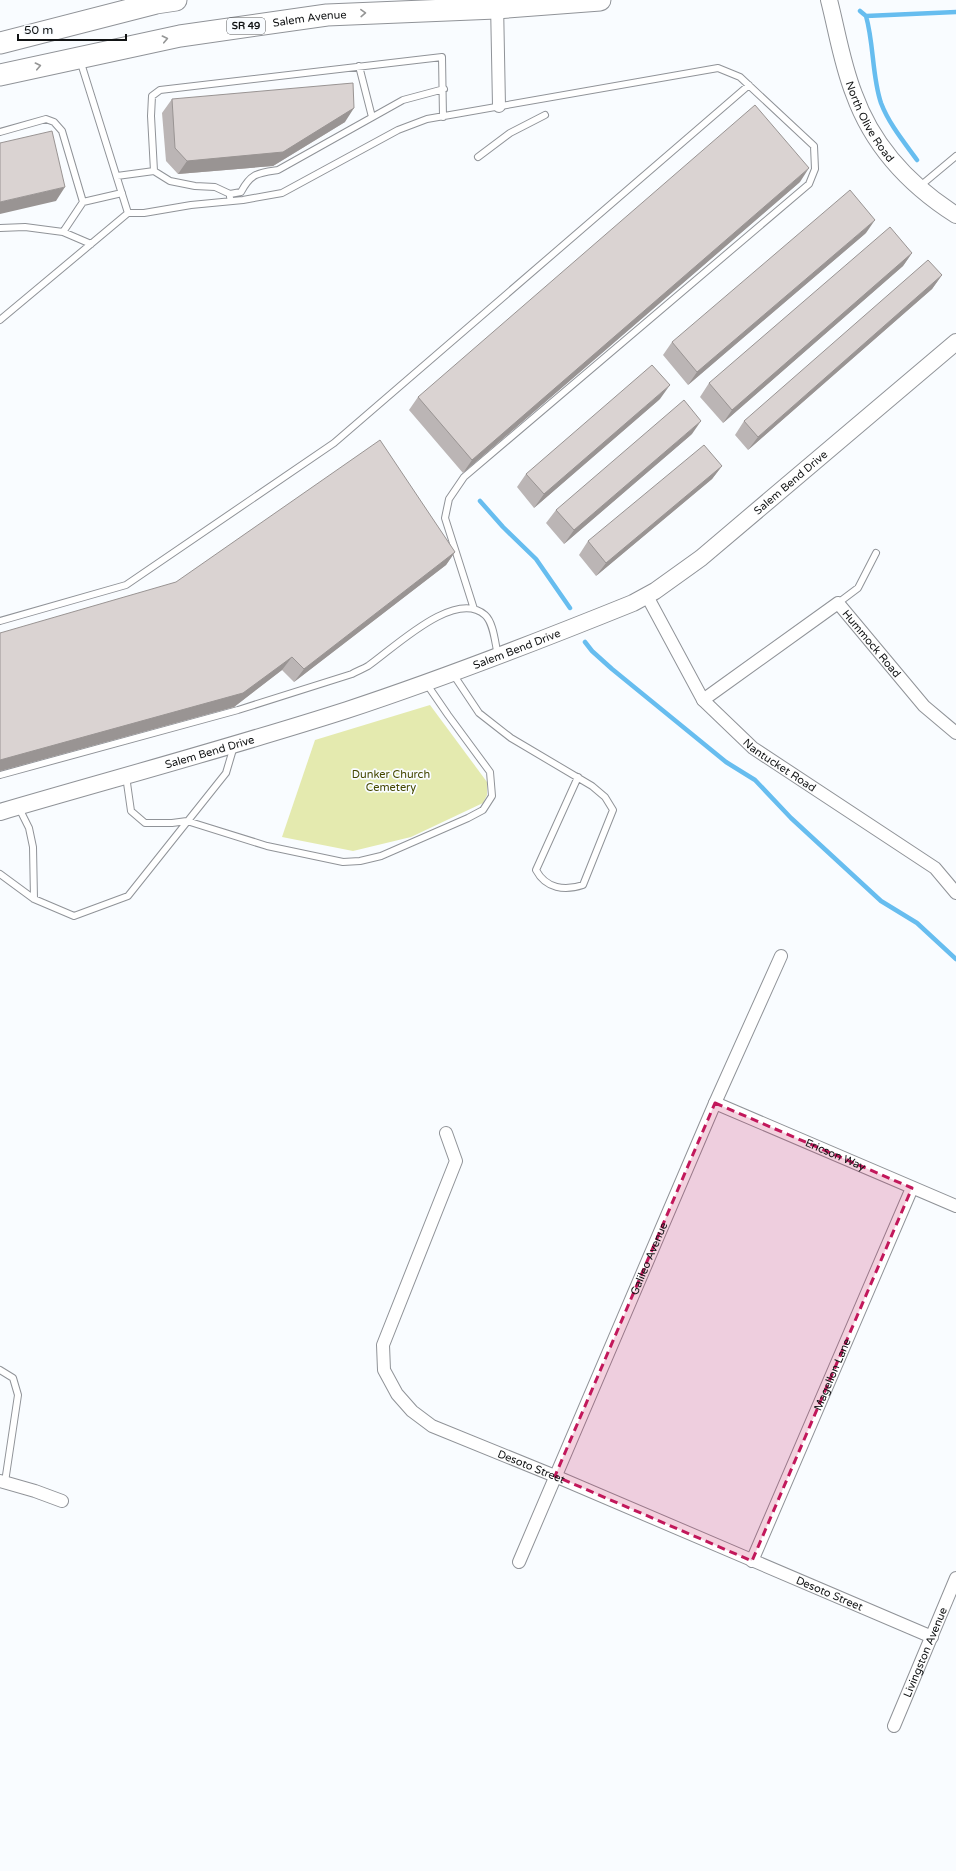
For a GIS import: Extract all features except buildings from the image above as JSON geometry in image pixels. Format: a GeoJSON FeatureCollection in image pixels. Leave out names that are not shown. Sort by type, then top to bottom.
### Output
{"type":"FeatureCollection","features":[{"type":"Feature","properties":{"kind":"highway"},"geometry":{"type":"LineString","coordinates":[[0,43],[156,3],[176,0]]}},
{"type":"Feature","properties":{"kind":"highway","name":"Salem Avenue"},"geometry":{"type":"LineString","coordinates":[[0,75],[180,36],[327,15],[500,3],[600,0]]}},
{"type":"Feature","properties":{"kind":"street","name":"North Olive Road"},"geometry":{"type":"LineString","coordinates":[[829,0],[854,94],[876,140],[892,162],[918,188],[956,215]]}},
{"type":"Feature","properties":{"kind":"street"},"geometry":{"type":"LineString","coordinates":[[499,106],[500,3]]}},
{"type":"Feature","properties":{"kind":"street","name":"Salem Bend Drive"},"geometry":{"type":"LineString","coordinates":[[0,812],[234,745],[349,709],[498,657],[647,596],[720,543],[956,342]]}},
{"type":"Feature","properties":{"kind":"street","name":"Nantucket Road"},"geometry":{"type":"LineString","coordinates":[[647,596],[703,700],[753,748],[935,868],[956,893]]}},
{"type":"Feature","properties":{"kind":"street","name":"Hummock Road"},"geometry":{"type":"LineString","coordinates":[[703,700],[838,603],[924,706],[956,733]]}},
{"type":"Feature","properties":{"kind":"street","name":"Galileo Avenue"},"geometry":{"type":"LineString","coordinates":[[519,1562],[715,1103],[782,956]]}},
{"type":"Feature","properties":{"kind":"street","name":"Ericson Way"},"geometry":{"type":"LineString","coordinates":[[715,1103],[956,1206]]}},
{"type":"Feature","properties":{"kind":"street","name":"Desoto Street"},"geometry":{"type":"LineString","coordinates":[[446,1133],[456,1161],[383,1344],[384,1370],[397,1394],[412,1411],[432,1426],[555,1476],[932,1637]]}},
{"type":"Feature","properties":{"kind":"street","name":"Magellon Lane"},"geometry":{"type":"LineString","coordinates":[[752,1561],[912,1188]]}},
{"type":"Feature","properties":{"kind":"street"},"geometry":{"type":"LineString","coordinates":[[3,1482],[62,1501]]}},
{"type":"Feature","properties":{"kind":"street","name":"Livingston Avenue"},"geometry":{"type":"LineString","coordinates":[[894,1726],[956,1578]]}},
{"type":"Feature","properties":{"kind":"lane"},"geometry":{"type":"LineString","coordinates":[[154,171],[151,116],[152,96],[160,90],[442,57],[444,89],[443,117]]}},
{"type":"Feature","properties":{"kind":"lane"},"geometry":{"type":"LineString","coordinates":[[79,58],[128,213]]}},
{"type":"Feature","properties":{"kind":"lane"},"geometry":{"type":"LineString","coordinates":[[359,66],[372,117]]}},
{"type":"Feature","properties":{"kind":"lane"},"geometry":{"type":"LineString","coordinates":[[0,320],[128,213],[144,213],[230,197],[282,193],[398,130],[428,119],[718,68],[740,77],[814,146],[815,169],[809,184],[464,477],[449,499],[445,518],[474,609]]}},
{"type":"Feature","properties":{"kind":"lane"},"geometry":{"type":"LineString","coordinates":[[0,621],[126,585],[334,443],[749,85]]}},
{"type":"Feature","properties":{"kind":"lane"},"geometry":{"type":"LineString","coordinates":[[230,197],[241,192],[246,182],[255,174],[278,170],[403,100],[444,89]]}},
{"type":"Feature","properties":{"kind":"lane"},"geometry":{"type":"LineString","coordinates":[[478,157],[510,132],[545,115]]}},
{"type":"Feature","properties":{"kind":"lane"},"geometry":{"type":"LineString","coordinates":[[0,132],[46,119],[54,122],[62,131],[83,202]]}},
{"type":"Feature","properties":{"kind":"lane"},"geometry":{"type":"LineString","coordinates":[[918,188],[956,156]]}},
{"type":"Feature","properties":{"kind":"lane"},"geometry":{"type":"LineString","coordinates":[[117,176],[154,171],[170,180],[195,186],[215,187],[230,197]]}},
{"type":"Feature","properties":{"kind":"lane"},"geometry":{"type":"LineString","coordinates":[[63,232],[83,202],[122,193]]}},
{"type":"Feature","properties":{"kind":"lane"},"geometry":{"type":"LineString","coordinates":[[0,228],[25,227],[63,232],[91,244]]}},
{"type":"Feature","properties":{"kind":"lane"},"geometry":{"type":"LineString","coordinates":[[838,603],[858,588],[876,553]]}},
{"type":"Feature","properties":{"kind":"lane"},"geometry":{"type":"LineString","coordinates":[[0,775],[238,710],[352,674],[367,667],[443,613],[460,608],[474,609],[486,615],[491,628],[498,657]]}},
{"type":"Feature","properties":{"kind":"lane"},"geometry":{"type":"LineString","coordinates":[[452,673],[479,713],[511,738],[578,777],[592,786],[605,797],[613,810],[583,885],[571,889],[551,885],[541,878],[536,870],[578,777]]}},
{"type":"Feature","properties":{"kind":"lane"},"geometry":{"type":"LineString","coordinates":[[126,776],[131,811],[145,823],[172,823],[187,821],[267,846],[343,862],[360,861],[381,856],[436,833],[483,810],[492,796],[490,772],[426,682]]}},
{"type":"Feature","properties":{"kind":"lane"},"geometry":{"type":"LineString","coordinates":[[0,874],[34,899],[74,916],[128,896],[226,773],[234,745]]}},
{"type":"Feature","properties":{"kind":"lane"},"geometry":{"type":"LineString","coordinates":[[18,807],[29,828],[33,847],[34,899]]}},
{"type":"Feature","properties":{"kind":"lane"},"geometry":{"type":"LineString","coordinates":[[0,1370],[13,1378],[18,1395],[3,1482]]}},
{"type":"Feature","properties":{"kind":"highlighted area"},"geometry":{"type":"Polygon","coordinates":[[[715,1103],[912,1188],[752,1561],[555,1476],[715,1103]]]}},
{"type":"Feature","properties":{"kind":"green space","name":"Dunker Church Cemetery"},"geometry":{"type":"Polygon","coordinates":[[[430,705],[487,782],[487,795],[483,803],[411,837],[353,851],[282,837],[315,740],[430,705]]]}},
{"type":"Feature","properties":{"kind":"waterway"},"geometry":{"type":"LineString","coordinates":[[860,11],[866,16],[956,12]]}},
{"type":"Feature","properties":{"kind":"waterway"},"geometry":{"type":"LineString","coordinates":[[866,16],[869,27],[876,82],[881,103],[892,126],[917,160]]}},
{"type":"Feature","properties":{"kind":"waterway"},"geometry":{"type":"LineString","coordinates":[[480,501],[503,527],[536,559],[570,608]]}},
{"type":"Feature","properties":{"kind":"waterway"},"geometry":{"type":"LineString","coordinates":[[585,642],[592,651],[612,669],[726,762],[755,780],[791,818],[881,901],[917,923],[956,959]]}}]}
